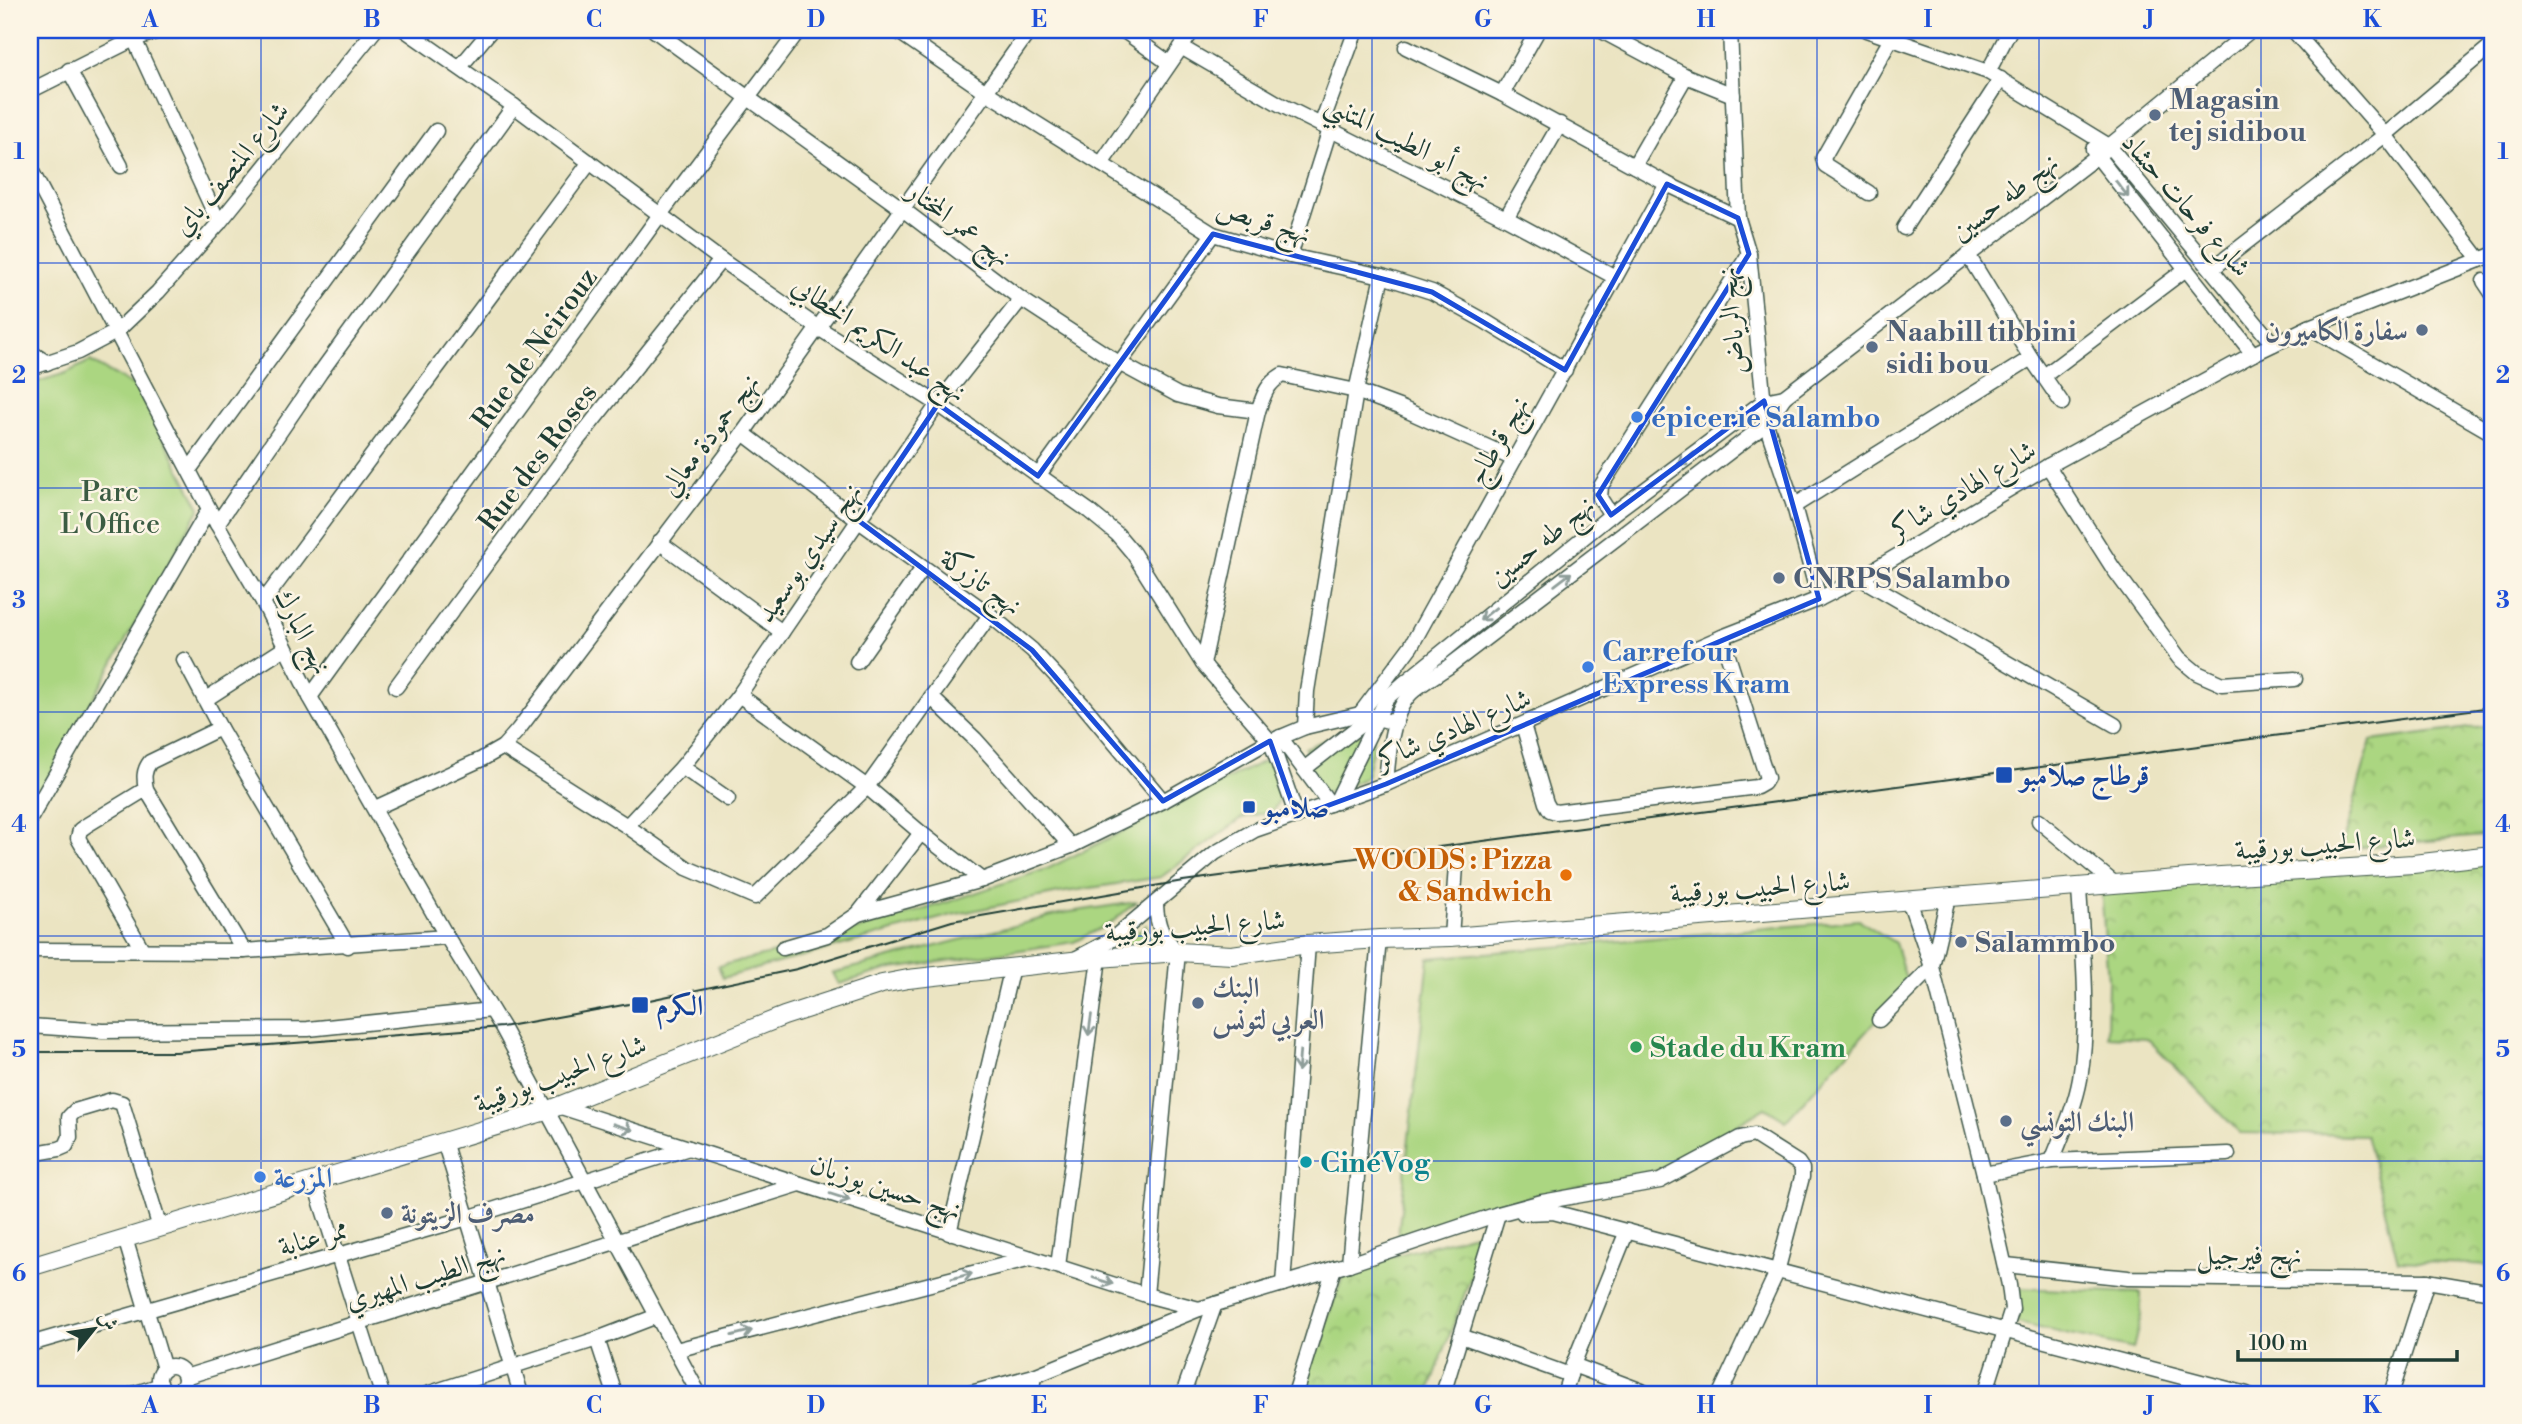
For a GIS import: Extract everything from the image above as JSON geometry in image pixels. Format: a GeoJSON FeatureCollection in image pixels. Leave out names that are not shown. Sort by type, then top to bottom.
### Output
{"type":"FeatureCollection","features":[{"type":"Feature","properties":{"kind":"main road","name":"شارع الحبيب بورقيبة"},"geometry":{"type":"LineString","coordinates":[[30,1267],[552,1109],[784,1016],[882,984],[945,974],[1099,958],[1178,953],[1232,956],[1308,944],[1451,937],[2492,856]]}},
{"type":"Feature","properties":{"kind":"street"},"geometry":{"type":"LineString","coordinates":[[30,91],[134,39],[162,30]]}},
{"type":"Feature","properties":{"kind":"street","name":"شارع المنصف باي"},"geometry":{"type":"LineString","coordinates":[[30,368],[78,352],[116,332],[158,292],[219,223],[375,30]]}},
{"type":"Feature","properties":{"kind":"street","name":"نهج عبد الكريم الخطابي"},"geometry":{"type":"LineString","coordinates":[[405,30],[514,106],[720,260],[817,327],[938,404],[1090,511],[1117,534],[1133,553],[1203,664],[1333,803]]}},
{"type":"Feature","properties":{"kind":"street"},"geometry":{"type":"LineString","coordinates":[[460,67],[491,30]]}},
{"type":"Feature","properties":{"kind":"street","name":"نهج عمر المختار"},"geometry":{"type":"LineString","coordinates":[[654,30],[901,208],[1021,299],[1119,363],[1178,395],[1218,406],[1258,411]]}},
{"type":"Feature","properties":{"kind":"street","name":"Rue de Neirouz"},"geometry":{"type":"LineString","coordinates":[[310,697],[659,216],[799,30]]}},
{"type":"Feature","properties":{"kind":"street","name":"نهج قربص"},"geometry":{"type":"LineString","coordinates":[[896,30],[986,92],[1213,234],[1290,256],[1382,276],[1432,292],[1565,370]]}},
{"type":"Feature","properties":{"kind":"street","name":"نهج حمودة معالي"},"geometry":{"type":"LineString","coordinates":[[374,808],[503,747],[531,715],[743,433],[1030,30]]}},
{"type":"Feature","properties":{"kind":"street"},"geometry":{"type":"LineString","coordinates":[[1123,30],[1169,63]]}},
{"type":"Feature","properties":{"kind":"street"},"geometry":{"type":"LineString","coordinates":[[1101,164],[1193,30]]}},
{"type":"Feature","properties":{"kind":"street"},"geometry":{"type":"LineString","coordinates":[[1502,94],[1538,30]]}},
{"type":"Feature","properties":{"kind":"street"},"geometry":{"type":"LineString","coordinates":[[1600,30],[1686,76],[1733,95]]}},
{"type":"Feature","properties":{"kind":"street","name":"نهج الرياض"},"geometry":{"type":"LineString","coordinates":[[1730,30],[1738,218],[1749,254],[1766,424],[1794,506],[1819,599]]}},
{"type":"Feature","properties":{"kind":"street","name":"شارع فرحات حشاد"},"geometry":{"type":"LineString","coordinates":[[1866,30],[1994,75],[2109,146],[2273,344]]}},
{"type":"Feature","properties":{"kind":"street"},"geometry":{"type":"LineString","coordinates":[[1904,228],[1994,75],[2010,30]]}},
{"type":"Feature","properties":{"kind":"street","name":"نهج طه حسين"},"geometry":{"type":"LineString","coordinates":[[1407,689],[1448,667],[1766,424],[1784,397],[2097,156],[2251,30]]}},
{"type":"Feature","properties":{"kind":"street"},"geometry":{"type":"LineString","coordinates":[[2293,30],[2486,257]]}},
{"type":"Feature","properties":{"kind":"street"},"geometry":{"type":"LineString","coordinates":[[1290,256],[1356,31]]}},
{"type":"Feature","properties":{"kind":"street"},"geometry":{"type":"LineString","coordinates":[[134,39],[219,223]]}},
{"type":"Feature","properties":{"kind":"street"},"geometry":{"type":"LineString","coordinates":[[1868,193],[1825,165],[1823,158],[1891,39]]}},
{"type":"Feature","properties":{"kind":"street","name":"نهج أبو الطيب المتنبي"},"geometry":{"type":"LineString","coordinates":[[1181,47],[1270,99],[1506,218],[1615,277]]}},
{"type":"Feature","properties":{"kind":"street"},"geometry":{"type":"LineString","coordinates":[[1406,47],[1560,124],[1667,184],[1738,218]]}},
{"type":"Feature","properties":{"kind":"street"},"geometry":{"type":"LineString","coordinates":[[2212,269],[2490,51]]}},
{"type":"Feature","properties":{"kind":"street"},"geometry":{"type":"LineString","coordinates":[[69,70],[121,166]]}},
{"type":"Feature","properties":{"kind":"street"},"geometry":{"type":"LineString","coordinates":[[1634,166],[1686,76]]}},
{"type":"Feature","properties":{"kind":"street"},"geometry":{"type":"LineString","coordinates":[[217,524],[320,373],[514,106]]}},
{"type":"Feature","properties":{"kind":"street"},"geometry":{"type":"LineString","coordinates":[[1506,218],[1560,124]]}},
{"type":"Feature","properties":{"kind":"street"},"geometry":{"type":"LineString","coordinates":[[189,470],[436,131]]}},
{"type":"Feature","properties":{"kind":"street","name":"شارع فرحات حشاد"},"geometry":{"type":"LineString","coordinates":[[2086,131],[2097,156],[2253,354]]}},
{"type":"Feature","properties":{"kind":"street"},"geometry":{"type":"LineString","coordinates":[[263,602],[590,162]]}},
{"type":"Feature","properties":{"kind":"street","name":"نهج البارك"},"geometry":{"type":"LineString","coordinates":[[30,168],[217,524],[263,602],[310,697],[447,937],[552,1109],[584,1180],[702,1393]]}},
{"type":"Feature","properties":{"kind":"street","name":"نهج قرطاج"},"geometry":{"type":"LineString","coordinates":[[1370,716],[1667,184]]}},
{"type":"Feature","properties":{"kind":"street"},"geometry":{"type":"LineString","coordinates":[[1038,475],[1213,234]]}},
{"type":"Feature","properties":{"kind":"street"},"geometry":{"type":"LineString","coordinates":[[1611,515],[1600,498],[1601,486],[1749,254]]}},
{"type":"Feature","properties":{"kind":"street"},"geometry":{"type":"LineString","coordinates":[[1968,255],[2062,403]]}},
{"type":"Feature","properties":{"kind":"street","name":"شارع الهادي شاكر"},"geometry":{"type":"LineString","coordinates":[[1072,961],[1111,940],[1156,905],[1200,864],[1255,830],[1386,785],[1722,637],[1819,599],[1860,578],[2048,466],[2253,354],[2309,327],[2486,257]]}},
{"type":"Feature","properties":{"kind":"street","name":"Rue des Roses"},"geometry":{"type":"LineString","coordinates":[[396,687],[576,442],[720,260]]}},
{"type":"Feature","properties":{"kind":"street"},"geometry":{"type":"LineString","coordinates":[[2044,376],[2186,269]]}},
{"type":"Feature","properties":{"kind":"street"},"geometry":{"type":"LineString","coordinates":[[1305,727],[1307,691],[1356,391],[1382,276]]}},
{"type":"Feature","properties":{"kind":"street","name":"نهج سيدي بوسعيد"},"geometry":{"type":"LineString","coordinates":[[627,826],[682,767],[739,695],[938,404],[1021,299]]}},
{"type":"Feature","properties":{"kind":"street"},"geometry":{"type":"LineString","coordinates":[[2309,327],[2492,433]]}},
{"type":"Feature","properties":{"kind":"street"},"geometry":{"type":"LineString","coordinates":[[30,352],[47,363]]}},
{"type":"Feature","properties":{"kind":"street"},"geometry":{"type":"LineString","coordinates":[[1794,506],[2031,358]]}},
{"type":"Feature","properties":{"kind":"street"},"geometry":{"type":"LineString","coordinates":[[1203,664],[1258,411],[1271,381],[1282,375],[1356,391],[1399,407],[1514,459]]}},
{"type":"Feature","properties":{"kind":"street","name":"نهج طه حسين"},"geometry":{"type":"LineString","coordinates":[[1407,689],[1611,515],[1764,401],[1784,397]]}},
{"type":"Feature","properties":{"kind":"street","name":"نهج تازركة"},"geometry":{"type":"LineString","coordinates":[[743,433],[990,615],[1032,650],[1075,696],[1163,801]]}},
{"type":"Feature","properties":{"kind":"street"},"geometry":{"type":"LineString","coordinates":[[2048,466],[2113,568],[2179,658],[2197,673],[2222,684],[2295,679]]}},
{"type":"Feature","properties":{"kind":"street"},"geometry":{"type":"LineString","coordinates":[[30,819],[209,509]]}},
{"type":"Feature","properties":{"kind":"street"},"geometry":{"type":"LineString","coordinates":[[659,542],[782,632]]}},
{"type":"Feature","properties":{"kind":"street"},"geometry":{"type":"LineString","coordinates":[[858,662],[923,568]]}},
{"type":"Feature","properties":{"kind":"street"},"geometry":{"type":"LineString","coordinates":[[1860,578],[2115,725]]}},
{"type":"Feature","properties":{"kind":"street"},"geometry":{"type":"LineString","coordinates":[[503,747],[627,826],[687,868],[755,897],[867,787],[990,615]]}},
{"type":"Feature","properties":{"kind":"street"},"geometry":{"type":"LineString","coordinates":[[1523,725],[1550,810],[1758,787],[1766,778],[1722,637]]}},
{"type":"Feature","properties":{"kind":"street"},"geometry":{"type":"LineString","coordinates":[[206,699],[285,648]]}},
{"type":"Feature","properties":{"kind":"street"},"geometry":{"type":"LineString","coordinates":[[184,660],[220,728],[348,946]]}},
{"type":"Feature","properties":{"kind":"street"},"geometry":{"type":"LineString","coordinates":[[1304,769],[1370,716],[1387,698],[1407,689]]}},
{"type":"Feature","properties":{"kind":"street"},"geometry":{"type":"LineString","coordinates":[[1386,785],[1389,749],[1407,689]]}},
{"type":"Feature","properties":{"kind":"street"},"geometry":{"type":"LineString","coordinates":[[739,695],[867,787],[982,880]]}},
{"type":"Feature","properties":{"kind":"street"},"geometry":{"type":"LineString","coordinates":[[932,696],[975,739],[1071,846]]}},
{"type":"Feature","properties":{"kind":"street"},"geometry":{"type":"LineString","coordinates":[[1333,803],[1370,716]]}},
{"type":"Feature","properties":{"kind":"street"},"geometry":{"type":"LineString","coordinates":[[858,914],[982,880],[1071,846],[1163,801],[1275,739],[1305,727],[1370,716],[1396,723]]}},
{"type":"Feature","properties":{"kind":"street"},"geometry":{"type":"LineString","coordinates":[[220,728],[150,762],[144,773],[146,789],[244,951]]}},
{"type":"Feature","properties":{"kind":"street"},"geometry":{"type":"LineString","coordinates":[[1275,739],[1297,817]]}},
{"type":"Feature","properties":{"kind":"street"},"geometry":{"type":"LineString","coordinates":[[682,767],[728,799]]}},
{"type":"Feature","properties":{"kind":"street"},"geometry":{"type":"LineString","coordinates":[[142,949],[78,838],[80,831],[87,825],[146,789]]}},
{"type":"Feature","properties":{"kind":"street"},"geometry":{"type":"LineString","coordinates":[[2039,821],[2115,884]]}},
{"type":"Feature","properties":{"kind":"street"},"geometry":{"type":"LineString","coordinates":[[783,948],[827,935],[858,914],[921,833]]}},
{"type":"Feature","properties":{"kind":"street"},"geometry":{"type":"LineString","coordinates":[[1451,937],[1456,866]]}},
{"type":"Feature","properties":{"kind":"street"},"geometry":{"type":"LineString","coordinates":[[2052,1161],[2079,1081],[2083,1052],[2085,979],[2079,889]]}},
{"type":"Feature","properties":{"kind":"street"},"geometry":{"type":"LineString","coordinates":[[1879,1020],[1932,967],[1948,898]]}},
{"type":"Feature","properties":{"kind":"street"},"geometry":{"type":"LineString","coordinates":[[1909,900],[1932,967],[2006,1265],[2012,1309],[1985,1394]]}},
{"type":"Feature","properties":{"kind":"street"},"geometry":{"type":"LineString","coordinates":[[1146,1295],[1178,953],[1161,934],[1156,905]]}},
{"type":"Feature","properties":{"kind":"street"},"geometry":{"type":"LineString","coordinates":[[30,950],[244,951],[348,946],[447,937]]}},
{"type":"Feature","properties":{"kind":"street"},"geometry":{"type":"LineString","coordinates":[[1349,1264],[1379,939]]}},
{"type":"Feature","properties":{"kind":"street"},"geometry":{"type":"LineString","coordinates":[[1283,1284],[1308,944]]}},
{"type":"Feature","properties":{"kind":"street"},"geometry":{"type":"LineString","coordinates":[[1058,1266],[1099,958]]}},
{"type":"Feature","properties":{"kind":"street"},"geometry":{"type":"LineString","coordinates":[[949,1233],[1013,967]]}},
{"type":"Feature","properties":{"kind":"street"},"geometry":{"type":"LineString","coordinates":[[30,1026],[103,1031],[308,1029],[491,1010]]}},
{"type":"Feature","properties":{"kind":"street"},"geometry":{"type":"LineString","coordinates":[[30,1154],[66,1146],[70,1138],[69,1116],[75,1111],[118,1100],[122,1103],[160,1228]]}},
{"type":"Feature","properties":{"kind":"street","name":"نهج حسين بوزيان"},"geometry":{"type":"LineString","coordinates":[[552,1109],[689,1148],[949,1233],[1199,1309]]}},
{"type":"Feature","properties":{"kind":"street"},"geometry":{"type":"LineString","coordinates":[[967,1394],[1034,1376],[1199,1309],[1349,1264],[1497,1214],[1542,1202],[1648,1185],[1741,1138],[1754,1135],[1798,1163],[1802,1169],[1777,1272],[1720,1394]]}},
{"type":"Feature","properties":{"kind":"street"},"geometry":{"type":"LineString","coordinates":[[444,1141],[521,1394]]}},
{"type":"Feature","properties":{"kind":"street","name":"ممر عنابة"},"geometry":{"type":"LineString","coordinates":[[30,1344],[467,1218],[689,1148]]}},
{"type":"Feature","properties":{"kind":"street"},"geometry":{"type":"LineString","coordinates":[[1984,1174],[2052,1161],[2228,1154]]}},
{"type":"Feature","properties":{"kind":"street"},"geometry":{"type":"LineString","coordinates":[[314,1181],[382,1394]]}},
{"type":"Feature","properties":{"kind":"street","name":"نهج الطيب المهيري"},"geometry":{"type":"LineString","coordinates":[[185,1377],[800,1184]]}},
{"type":"Feature","properties":{"kind":"street"},"geometry":{"type":"LineString","coordinates":[[1497,1214],[1553,1212],[2246,1394]]}},
{"type":"Feature","properties":{"kind":"street"},"geometry":{"type":"LineString","coordinates":[[1443,1394],[1497,1214]]}},
{"type":"Feature","properties":{"kind":"street"},"geometry":{"type":"LineString","coordinates":[[1564,1394],[1571,1370],[1627,1231]]}},
{"type":"Feature","properties":{"kind":"street"},"geometry":{"type":"LineString","coordinates":[[125,1238],[164,1369]]}},
{"type":"Feature","properties":{"kind":"street"},"geometry":{"type":"LineString","coordinates":[[676,1350],[1032,1258]]}},
{"type":"Feature","properties":{"kind":"street","name":"نهج فيرجيل"},"geometry":{"type":"LineString","coordinates":[[2006,1265],[2128,1278],[2427,1281],[2492,1292]]}},
{"type":"Feature","properties":{"kind":"street"},"geometry":{"type":"LineString","coordinates":[[1295,1394],[1334,1268]]}},
{"type":"Feature","properties":{"kind":"street"},"geometry":{"type":"LineString","coordinates":[[2391,1394],[2427,1281]]}},
{"type":"Feature","properties":{"kind":"street"},"geometry":{"type":"LineString","coordinates":[[1183,1394],[1215,1304]]}},
{"type":"Feature","properties":{"kind":"street"},"geometry":{"type":"LineString","coordinates":[[427,1394],[597,1339],[657,1316]]}},
{"type":"Feature","properties":{"kind":"street"},"geometry":{"type":"LineString","coordinates":[[1461,1336],[1642,1391]]}},
{"type":"Feature","properties":{"kind":"street"},"geometry":{"type":"LineString","coordinates":[[597,1339],[615,1394]]}},
{"type":"Feature","properties":{"kind":"street"},"geometry":{"type":"LineString","coordinates":[[133,1394],[169,1390],[182,1388],[185,1377],[177,1367],[164,1369],[160,1374],[169,1390]]}},
{"type":"Feature","properties":{"kind":"street"},"geometry":{"type":"LineString","coordinates":[[1031,1394],[1034,1376]]}},
{"type":"Feature","properties":{"kind":"highlighted area"},"geometry":{"type":"Polygon","coordinates":[[[1667,184],[1738,218],[1749,254],[1598,495],[1611,515],[1764,401],[1819,599],[1386,784],[1297,817],[1270,741],[1163,801],[1032,650],[859,521],[938,404],[1038,476],[1213,234],[1432,292],[1565,370],[1667,184]]]}},
{"type":"Feature","properties":{"kind":"green space","name":"Parc L'Office"},"geometry":{"type":"Polygon","coordinates":[[[90,361],[137,387],[200,508],[30,811],[30,384],[66,373],[90,361]]]}},
{"type":"Feature","properties":{"kind":"green space"},"geometry":{"type":"Polygon","coordinates":[[[2492,725],[2492,835],[2341,849],[2371,741],[2492,725]]]}},
{"type":"Feature","properties":{"kind":"green space"},"geometry":{"type":"Polygon","coordinates":[[[1342,733],[1372,736],[1373,747],[1366,777],[1315,797],[1305,748],[1342,733]]]}},
{"type":"Feature","properties":{"kind":"green space"},"geometry":{"type":"Polygon","coordinates":[[[1270,758],[1282,795],[1273,811],[1242,818],[1161,877],[1059,893],[952,915],[723,978],[718,966],[793,949],[1049,868],[1270,758]]]}},
{"type":"Feature","properties":{"kind":"green space"},"geometry":{"type":"Polygon","coordinates":[[[2492,859],[2492,1265],[2398,1261],[2366,1135],[2240,1133],[2147,1038],[2107,1036],[2108,980],[2101,888],[2492,859]]]}},
{"type":"Feature","properties":{"kind":"green space"},"geometry":{"type":"Polygon","coordinates":[[[1136,902],[1111,923],[1074,942],[886,970],[839,984],[833,973],[1063,913],[1136,902]]]}},
{"type":"Feature","properties":{"kind":"green space","name":"Stade du Kram"},"geometry":{"type":"Polygon","coordinates":[[[1859,920],[1895,943],[1908,985],[1786,1121],[1765,1108],[1665,1169],[1537,1195],[1398,1236],[1429,958],[1859,920]]]}},
{"type":"Feature","properties":{"kind":"green space"},"geometry":{"type":"Polygon","coordinates":[[[1146,925],[1154,943],[1121,945],[1146,925]]]}},
{"type":"Feature","properties":{"kind":"green space"},"geometry":{"type":"Polygon","coordinates":[[[1488,1230],[1428,1394],[1298,1394],[1346,1269],[1488,1230]]]}},
{"type":"Feature","properties":{"kind":"green space"},"geometry":{"type":"Polygon","coordinates":[[[2017,1288],[2141,1293],[2141,1316],[2133,1349],[2017,1323],[2017,1288]]]}},
{"type":"Feature","properties":{"kind":"tram line"},"geometry":{"type":"LineString","coordinates":[[30,1052],[176,1052],[502,1027],[797,969],[952,921],[1183,881],[2492,707]]}},
{"type":"Feature","properties":{"kind":"place","name":"Magasin tej sidibou"},"geometry":{"type":"Point","coordinates":[2155,115]}},
{"type":"Feature","properties":{"kind":"place","name":"سفارة الكاميرون"},"geometry":{"type":"Point","coordinates":[2422,330]}},
{"type":"Feature","properties":{"kind":"place","name":"Naabill tibbini sidi bou"},"geometry":{"type":"Point","coordinates":[1872,347]}},
{"type":"Feature","properties":{"kind":"place","name":"épicerie Salambo"},"geometry":{"type":"Point","coordinates":[1637,417]}},
{"type":"Feature","properties":{"kind":"place","name":"CNRPS Salambo"},"geometry":{"type":"Point","coordinates":[1779,578]}},
{"type":"Feature","properties":{"kind":"place","name":"Carrefour Express Kram"},"geometry":{"type":"Point","coordinates":[1588,667]}},
{"type":"Feature","properties":{"kind":"place","name":"قرطاج صلامبو"},"geometry":{"type":"Point","coordinates":[2004,775]}},
{"type":"Feature","properties":{"kind":"place","name":"صلامبو"},"geometry":{"type":"Point","coordinates":[1249,807]}},
{"type":"Feature","properties":{"kind":"place","name":"WOODS : Pizza & Sandwich"},"geometry":{"type":"Point","coordinates":[1566,875]}},
{"type":"Feature","properties":{"kind":"place","name":"Salammbo"},"geometry":{"type":"Point","coordinates":[1961,942]}},
{"type":"Feature","properties":{"kind":"place","name":"البنك العربي لتونس"},"geometry":{"type":"Point","coordinates":[1198,1003]}},
{"type":"Feature","properties":{"kind":"place","name":"الكرم"},"geometry":{"type":"Point","coordinates":[640,1005]}},
{"type":"Feature","properties":{"kind":"place","name":"Stade du Kram"},"geometry":{"type":"Point","coordinates":[1636,1047]}},
{"type":"Feature","properties":{"kind":"place","name":"البنك التونسي"},"geometry":{"type":"Point","coordinates":[2006,1121]}},
{"type":"Feature","properties":{"kind":"place","name":"CinéVog"},"geometry":{"type":"Point","coordinates":[1306,1162]}},
{"type":"Feature","properties":{"kind":"place","name":"المزرعة"},"geometry":{"type":"Point","coordinates":[260,1177]}},
{"type":"Feature","properties":{"kind":"place","name":"مصرف الزيتونة"},"geometry":{"type":"Point","coordinates":[387,1213]}}]}
